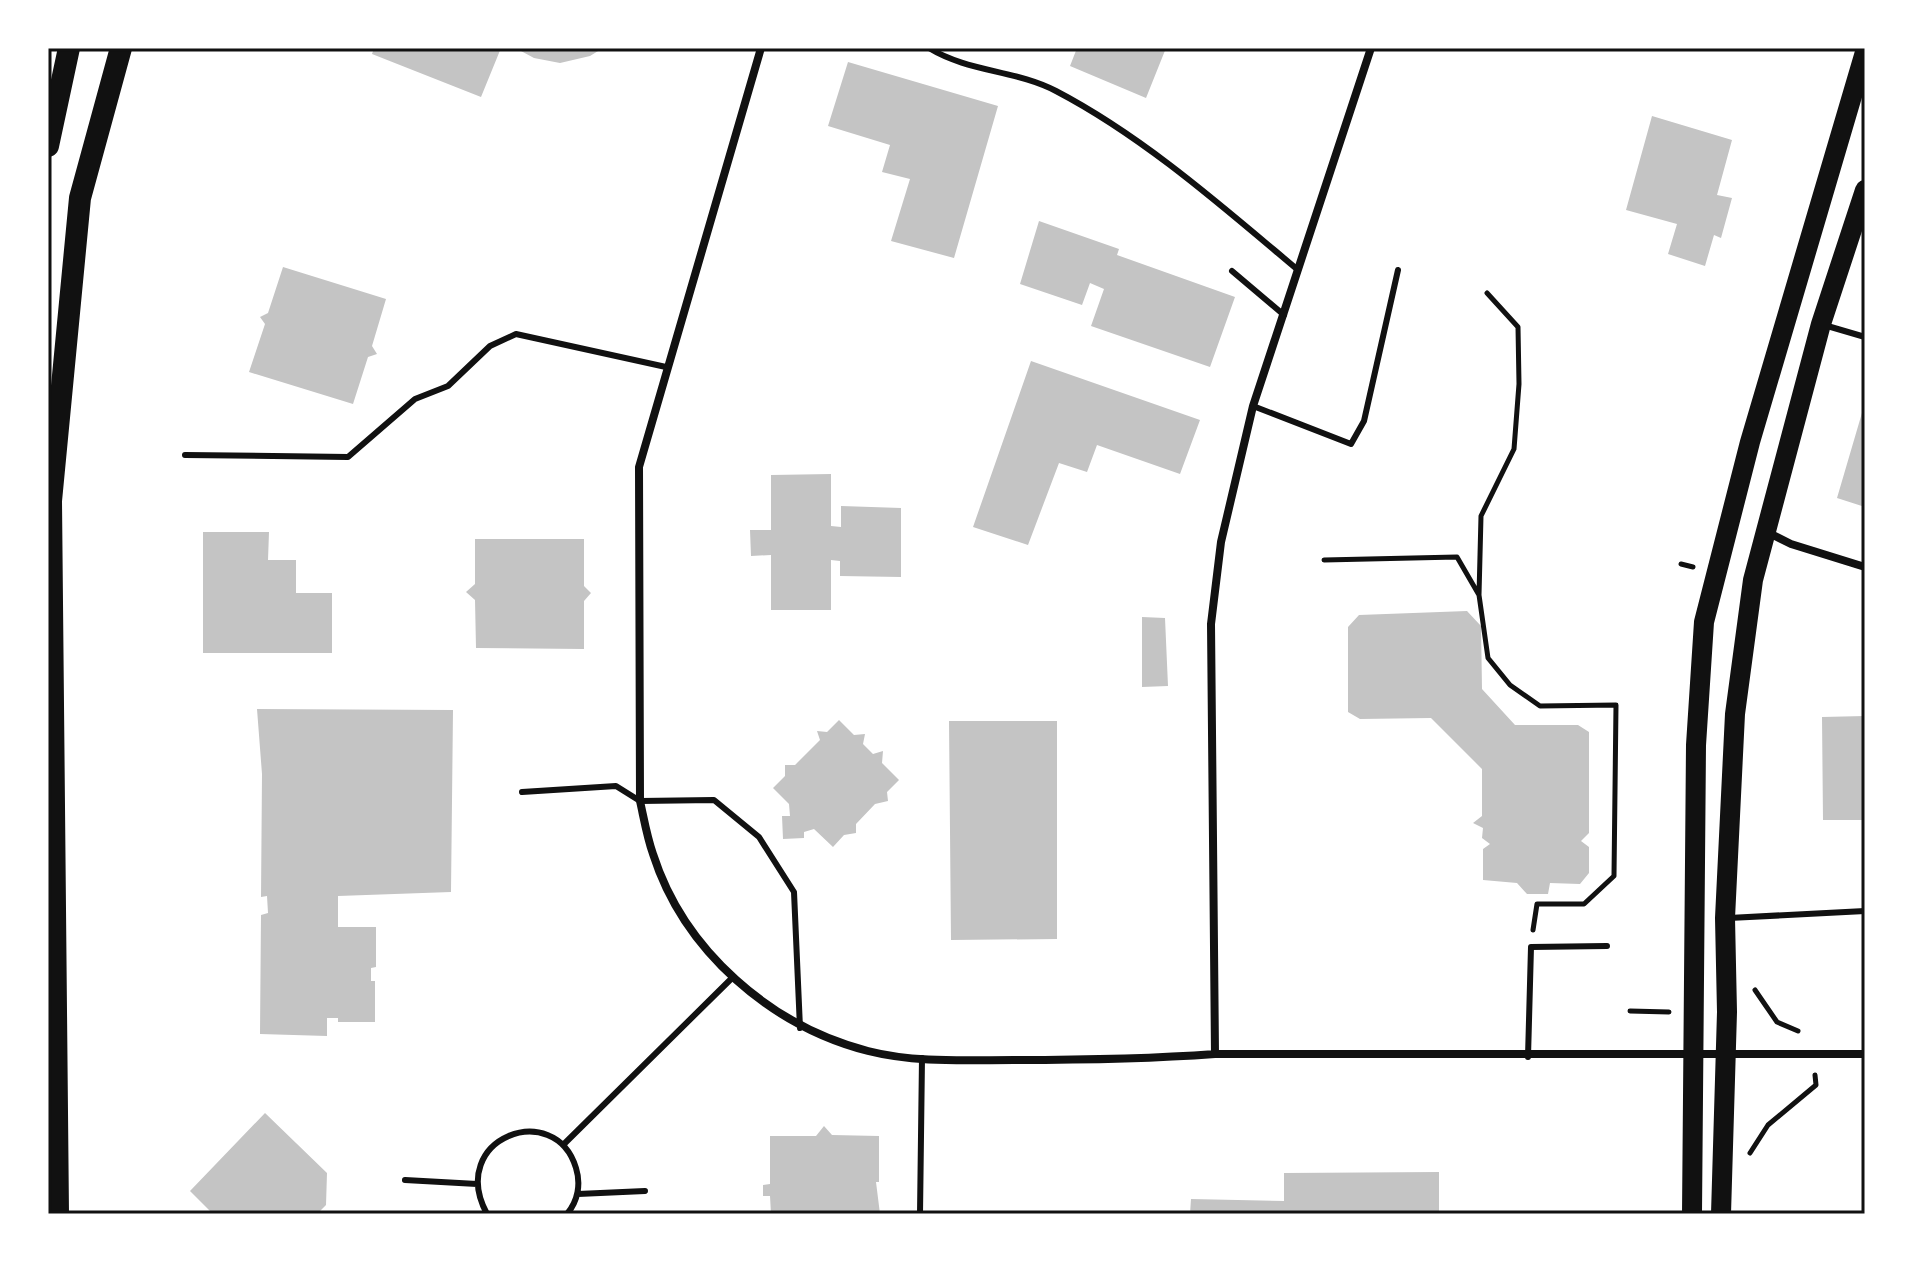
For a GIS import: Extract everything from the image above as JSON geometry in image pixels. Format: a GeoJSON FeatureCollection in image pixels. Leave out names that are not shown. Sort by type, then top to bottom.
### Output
{"type":"FeatureCollection","features":[{"type":"Feature","properties":{"kind":"highway"},"geometry":{"type":"LineString","coordinates":[[48,146],[69,48]]}},
{"type":"Feature","properties":{"kind":"highway"},"geometry":{"type":"LineString","coordinates":[[58,1214],[51,501],[80,198],[121,48]]}},
{"type":"Feature","properties":{"kind":"main road"},"geometry":{"type":"LineString","coordinates":[[1692,1214],[1696,745],[1704,622],[1750,442],[1865,52]]}},
{"type":"Feature","properties":{"kind":"main road"},"geometry":{"type":"LineString","coordinates":[[1721,1214],[1726,1055],[1725,918],[1735,714],[1753,580],[1821,324],[1865,190]]}},
{"type":"Feature","properties":{"kind":"street"},"geometry":{"type":"LineString","coordinates":[[761,48],[639,467],[640,801],[653,855],[673,901],[731,979],[800,1028],[870,1052],[922,1058],[1116,1061],[1215,1054],[1528,1057],[1865,1054]]}},
{"type":"Feature","properties":{"kind":"street"},"geometry":{"type":"LineString","coordinates":[[1215,1054],[1211,624],[1221,542],[1253,406],[1371,48]]}},
{"type":"Feature","properties":{"kind":"street"},"geometry":{"type":"LineString","coordinates":[[1765,530],[1791,544],[1865,567]]}},
{"type":"Feature","properties":{"kind":"lane"},"geometry":{"type":"LineString","coordinates":[[929,48],[984,71],[1016,77],[1064,96],[1148,151],[1298,270]]}},
{"type":"Feature","properties":{"kind":"lane"},"geometry":{"type":"LineString","coordinates":[[1253,406],[1315,433],[1351,444],[1364,421],[1398,270]]}},
{"type":"Feature","properties":{"kind":"lane"},"geometry":{"type":"LineString","coordinates":[[1232,271],[1284,315]]}},
{"type":"Feature","properties":{"kind":"lane"},"geometry":{"type":"LineString","coordinates":[[1821,324],[1865,337]]}},
{"type":"Feature","properties":{"kind":"lane"},"geometry":{"type":"LineString","coordinates":[[185,455],[348,457],[415,399],[448,386],[490,346],[516,334],[666,367]]}},
{"type":"Feature","properties":{"kind":"lane"},"geometry":{"type":"LineString","coordinates":[[522,792],[616,786],[640,801],[714,800],[759,837],[794,892],[800,1028]]}},
{"type":"Feature","properties":{"kind":"lane"},"geometry":{"type":"LineString","coordinates":[[1725,918],[1865,911]]}},
{"type":"Feature","properties":{"kind":"lane"},"geometry":{"type":"LineString","coordinates":[[1528,1057],[1531,947],[1607,946]]}},
{"type":"Feature","properties":{"kind":"lane"},"geometry":{"type":"LineString","coordinates":[[563,1145],[731,979]]}},
{"type":"Feature","properties":{"kind":"lane"},"geometry":{"type":"LineString","coordinates":[[920,1214],[922,1058]]}},
{"type":"Feature","properties":{"kind":"lane"},"geometry":{"type":"LineString","coordinates":[[487,1214],[477,1184],[485,1154],[510,1134],[540,1132],[563,1145],[574,1159],[579,1177],[578,1194],[567,1214]]}},
{"type":"Feature","properties":{"kind":"lane"},"geometry":{"type":"LineString","coordinates":[[405,1180],[477,1184]]}},
{"type":"Feature","properties":{"kind":"lane"},"geometry":{"type":"LineString","coordinates":[[578,1194],[645,1191]]}},
{"type":"Feature","properties":{"kind":"path"},"geometry":{"type":"LineString","coordinates":[[1487,293],[1518,327],[1519,384],[1514,449],[1481,516],[1479,595],[1488,658],[1510,685],[1540,706],[1616,705],[1614,876],[1584,904],[1537,904],[1531,947]]}},
{"type":"Feature","properties":{"kind":"path"},"geometry":{"type":"LineString","coordinates":[[1324,560],[1457,557],[1479,595]]}},
{"type":"Feature","properties":{"kind":"path"},"geometry":{"type":"LineString","coordinates":[[1745,1161],[1768,1125],[1816,1085],[1813,1036],[1777,1022],[1750,982]]}},
{"type":"Feature","properties":{"kind":"building"},"geometry":{"type":"Polygon","coordinates":[[[374,48],[501,48],[481,97],[372,54],[374,48]]]}},
{"type":"Feature","properties":{"kind":"building"},"geometry":{"type":"Polygon","coordinates":[[[523,48],[603,48],[590,56],[560,63],[534,58],[521,51],[523,48]]]}},
{"type":"Feature","properties":{"kind":"building"},"geometry":{"type":"Polygon","coordinates":[[[1077,48],[1166,48],[1146,98],[1070,66],[1077,48]]]}},
{"type":"Feature","properties":{"kind":"building"},"geometry":{"type":"Polygon","coordinates":[[[848,62],[998,106],[954,258],[891,241],[910,179],[882,172],[890,145],[828,126],[848,62]]]}},
{"type":"Feature","properties":{"kind":"building"},"geometry":{"type":"Polygon","coordinates":[[[1652,116],[1732,140],[1717,195],[1732,198],[1721,238],[1714,235],[1705,266],[1668,254],[1677,224],[1626,210],[1652,116]]]}},
{"type":"Feature","properties":{"kind":"building"},"geometry":{"type":"Polygon","coordinates":[[[1039,221],[1119,249],[1117,255],[1235,297],[1210,367],[1091,326],[1104,289],[1090,283],[1082,305],[1020,284],[1039,221]]]}},
{"type":"Feature","properties":{"kind":"building"},"geometry":{"type":"Polygon","coordinates":[[[283,267],[386,299],[372,346],[377,354],[368,357],[353,404],[249,372],[265,324],[260,317],[268,313],[283,267]]]}},
{"type":"Feature","properties":{"kind":"building"},"geometry":{"type":"Polygon","coordinates":[[[1031,361],[1200,420],[1180,474],[1097,445],[1087,472],[1059,463],[1028,545],[973,527],[1031,361]]]}},
{"type":"Feature","properties":{"kind":"building"},"geometry":{"type":"Polygon","coordinates":[[[1865,406],[1865,507],[1837,498],[1865,406]]]}},
{"type":"Feature","properties":{"kind":"building"},"geometry":{"type":"Polygon","coordinates":[[[831,474],[831,526],[841,527],[841,506],[901,508],[901,577],[840,576],[840,561],[831,560],[831,610],[771,610],[771,555],[751,556],[750,530],[771,530],[771,475],[831,474]]]}},
{"type":"Feature","properties":{"kind":"building"},"geometry":{"type":"Polygon","coordinates":[[[203,532],[269,532],[268,560],[296,560],[296,593],[332,593],[332,653],[203,653],[203,532]]]}},
{"type":"Feature","properties":{"kind":"building"},"geometry":{"type":"Polygon","coordinates":[[[475,539],[584,539],[584,586],[591,593],[584,601],[584,649],[476,648],[475,600],[466,592],[475,584],[475,539]]]}},
{"type":"Feature","properties":{"kind":"building"},"geometry":{"type":"Polygon","coordinates":[[[1467,611],[1481,626],[1482,689],[1515,725],[1578,725],[1589,732],[1589,833],[1581,841],[1589,847],[1589,873],[1580,884],[1550,883],[1548,894],[1527,894],[1517,883],[1483,880],[1483,849],[1490,844],[1482,838],[1483,828],[1473,823],[1482,816],[1482,769],[1431,718],[1360,719],[1348,712],[1348,627],[1359,615],[1467,611]]]}},
{"type":"Feature","properties":{"kind":"building"},"geometry":{"type":"Polygon","coordinates":[[[1142,617],[1165,618],[1168,686],[1142,687],[1142,617]]]}},
{"type":"Feature","properties":{"kind":"building"},"geometry":{"type":"Polygon","coordinates":[[[257,709],[453,710],[451,892],[338,896],[338,927],[376,927],[376,967],[371,968],[371,981],[375,981],[375,1022],[338,1022],[338,1018],[327,1018],[327,1036],[260,1034],[261,915],[268,913],[267,896],[261,897],[262,774],[257,709]]]}},
{"type":"Feature","properties":{"kind":"building"},"geometry":{"type":"Polygon","coordinates":[[[1865,716],[1865,820],[1823,820],[1822,717],[1865,716]]]}},
{"type":"Feature","properties":{"kind":"building"},"geometry":{"type":"Polygon","coordinates":[[[839,720],[854,735],[865,734],[863,744],[873,754],[883,751],[882,763],[899,780],[887,792],[888,801],[875,804],[856,824],[856,833],[844,835],[833,847],[814,829],[804,832],[804,838],[783,839],[782,816],[790,816],[789,804],[773,788],[785,776],[785,765],[795,765],[820,740],[817,731],[827,732],[839,720]]]}},
{"type":"Feature","properties":{"kind":"building"},"geometry":{"type":"Polygon","coordinates":[[[949,721],[1057,721],[1057,939],[951,940],[949,721]]]}},
{"type":"Feature","properties":{"kind":"building"},"geometry":{"type":"Polygon","coordinates":[[[265,1113],[327,1173],[326,1205],[317,1214],[213,1214],[190,1191],[265,1113]]]}},
{"type":"Feature","properties":{"kind":"building"},"geometry":{"type":"Polygon","coordinates":[[[824,1126],[832,1135],[879,1136],[879,1182],[876,1182],[880,1214],[771,1214],[770,1196],[763,1196],[763,1185],[770,1184],[770,1136],[816,1136],[824,1126]]]}},
{"type":"Feature","properties":{"kind":"building"},"geometry":{"type":"Polygon","coordinates":[[[1439,1172],[1439,1214],[1190,1214],[1191,1199],[1284,1201],[1284,1173],[1439,1172]]]}}]}
